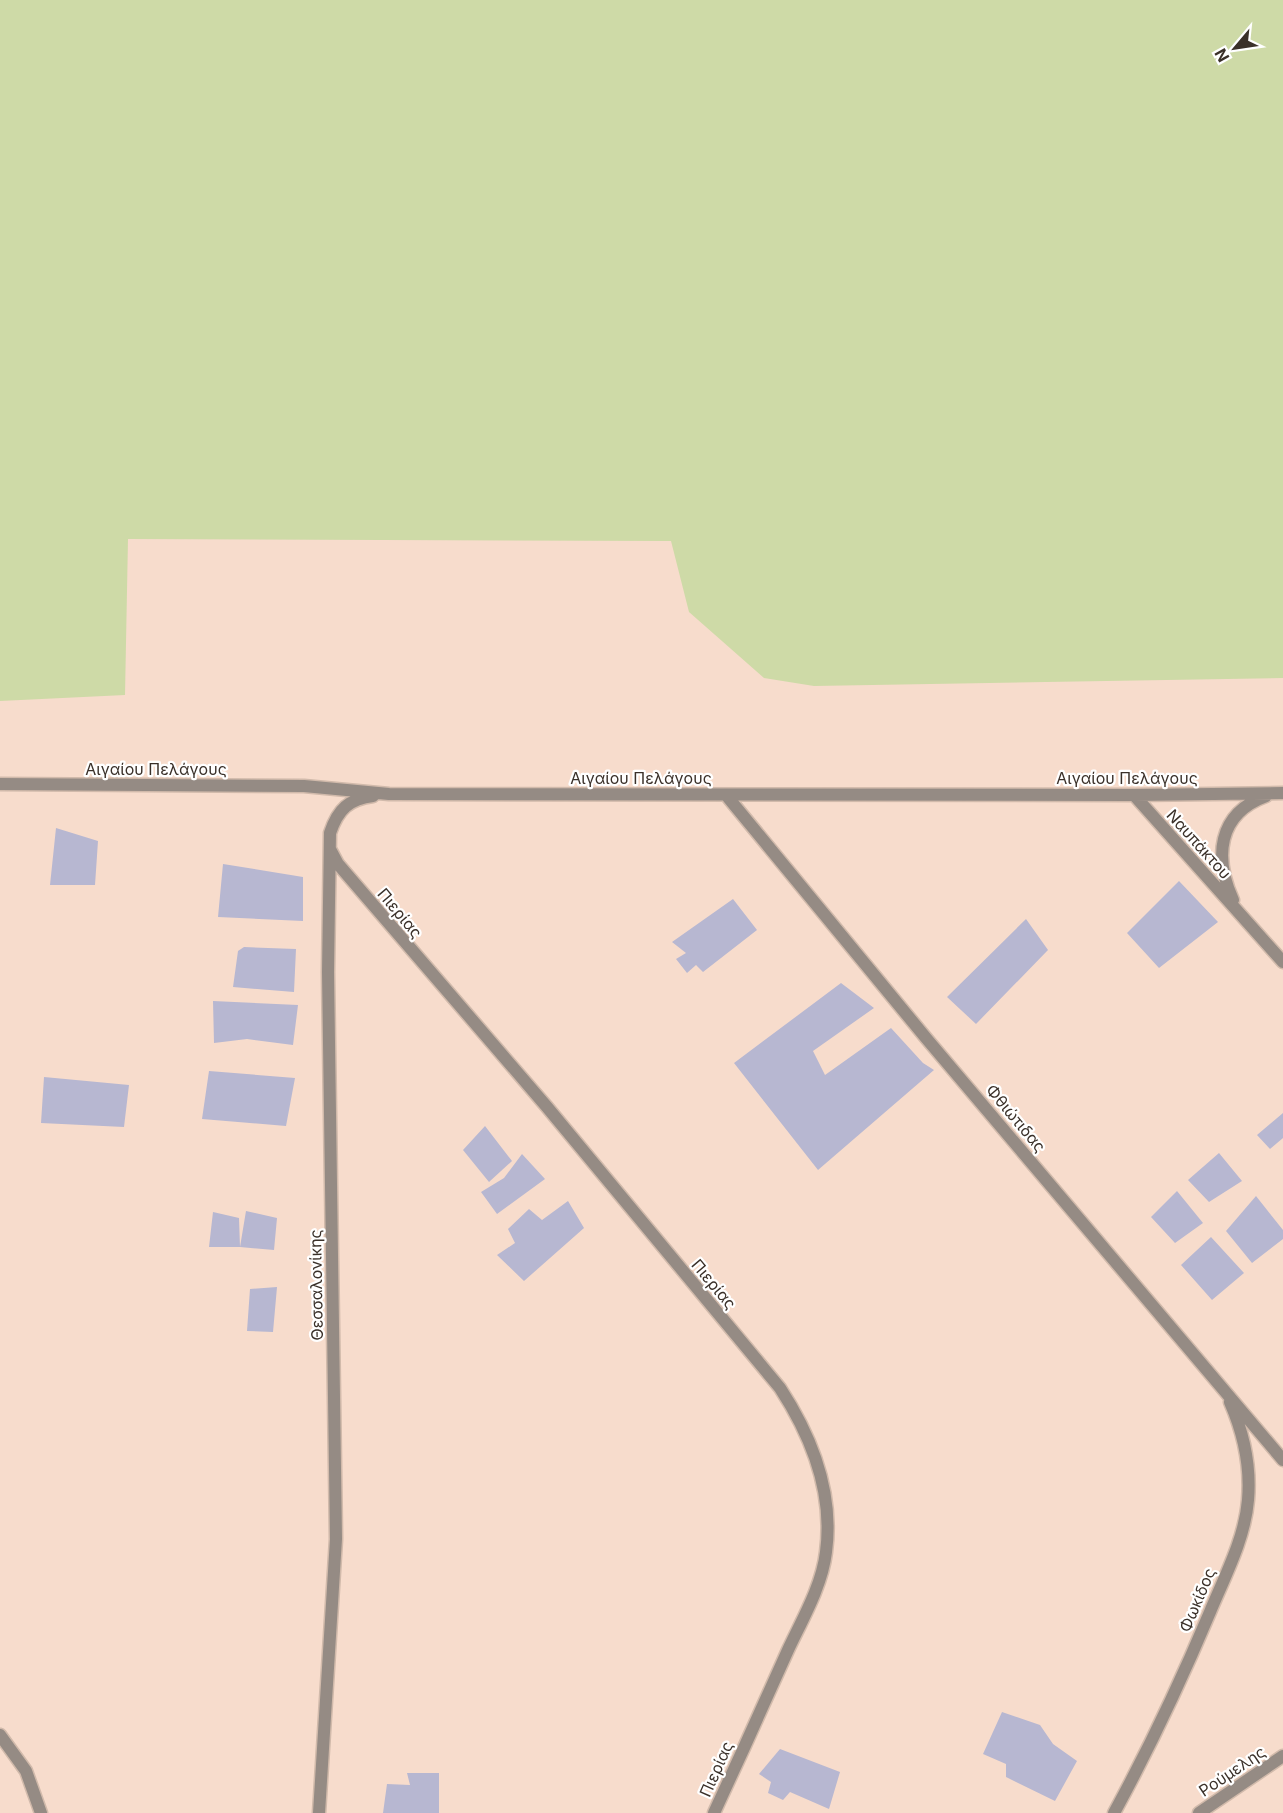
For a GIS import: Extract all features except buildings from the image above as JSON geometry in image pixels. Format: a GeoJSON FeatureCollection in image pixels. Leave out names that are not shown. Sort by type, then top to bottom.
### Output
{"type":"FeatureCollection","features":[{"type":"Feature","properties":{"kind":"street","name":"Αιγαίου Πελάγους"},"geometry":{"type":"LineString","coordinates":[[0,784],[304,786],[389,794],[1134,795],[1283,793]]}},
{"type":"Feature","properties":{"kind":"street","name":"Ναυπάκτου"},"geometry":{"type":"LineString","coordinates":[[1240,914],[1223,878],[1220,858],[1223,839],[1232,822],[1245,807],[1261,798],[1283,793]]}},
{"type":"Feature","properties":{"kind":"street","name":"Θεσσαλονίκης"},"geometry":{"type":"LineString","coordinates":[[319,1813],[336,1539],[328,972],[330,833],[335,817],[346,804],[360,798],[389,794]]}},
{"type":"Feature","properties":{"kind":"street","name":"Φθιώτιδας"},"geometry":{"type":"LineString","coordinates":[[726,795],[926,1038],[1283,1460]]}},
{"type":"Feature","properties":{"kind":"street","name":"Ναυπάκτου"},"geometry":{"type":"LineString","coordinates":[[1134,795],[1283,962]]}},
{"type":"Feature","properties":{"kind":"street","name":"Πιερίας"},"geometry":{"type":"LineString","coordinates":[[330,849],[338,864],[547,1107],[780,1388],[800,1419],[815,1452],[825,1504],[826,1553],[811,1601],[714,1813]]}},
{"type":"Feature","properties":{"kind":"street","name":"Φωκίδος"},"geometry":{"type":"LineString","coordinates":[[1114,1813],[1159,1730],[1177,1691],[1228,1569],[1246,1514],[1249,1488],[1247,1451],[1224,1389]]}},
{"type":"Feature","properties":{"kind":"street"},"geometry":{"type":"LineString","coordinates":[[0,1735],[26,1771],[41,1813]]}},
{"type":"Feature","properties":{"kind":"street","name":"Ρούμελης"},"geometry":{"type":"LineString","coordinates":[[1199,1813],[1283,1755]]}},
{"type":"Feature","properties":{"kind":"green space"},"geometry":{"type":"Polygon","coordinates":[[[0,0],[1283,0],[1283,678],[814,686],[764,678],[689,612],[671,541],[128,539],[125,695],[0,701],[0,0]]]}}]}
